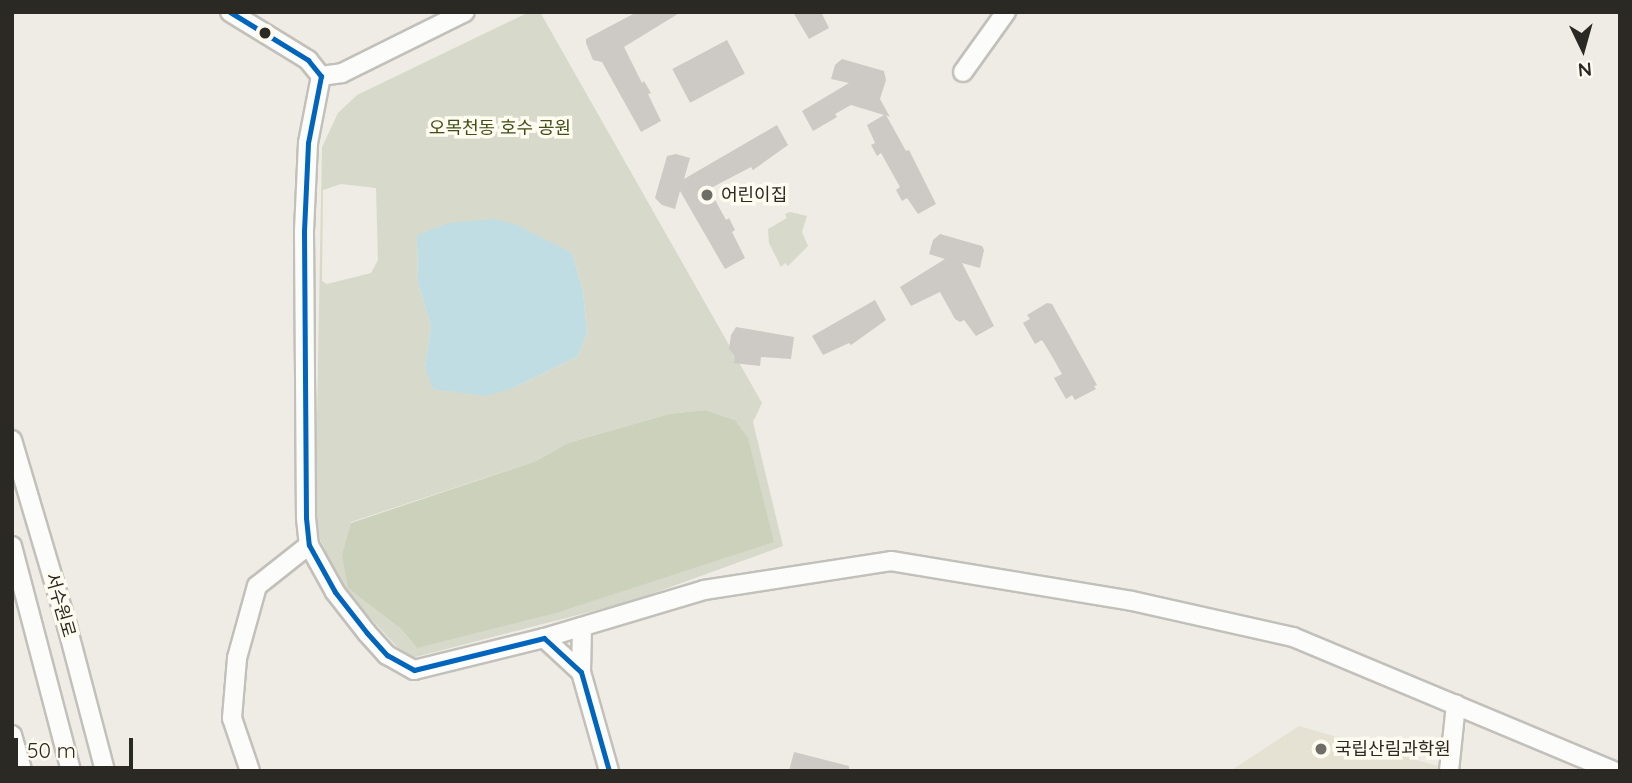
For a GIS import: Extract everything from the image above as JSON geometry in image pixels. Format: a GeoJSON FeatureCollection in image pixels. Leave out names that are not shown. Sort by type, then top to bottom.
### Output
{"type":"FeatureCollection","features":[{"type":"Feature","properties":{"kind":"street"},"geometry":{"type":"LineString","coordinates":[[230,12],[308,60],[321,76]]}},
{"type":"Feature","properties":{"kind":"street"},"geometry":{"type":"LineString","coordinates":[[321,76],[342,73],[465,12]]}},
{"type":"Feature","properties":{"kind":"street"},"geometry":{"type":"LineString","coordinates":[[963,72],[1006,12]]}},
{"type":"Feature","properties":{"kind":"street"},"geometry":{"type":"LineString","coordinates":[[321,76],[308,143],[304,232],[306,519],[309,545],[335,593],[367,633],[387,655],[414,670],[544,638],[704,590],[891,561],[1132,601],[1293,638],[1613,771]]}},
{"type":"Feature","properties":{"kind":"street","name":"서수원로"},"geometry":{"type":"LineString","coordinates":[[12,440],[67,626],[104,771]]}},
{"type":"Feature","properties":{"kind":"street"},"geometry":{"type":"LineString","coordinates":[[250,771],[232,718],[237,658],[257,586],[309,545]]}},
{"type":"Feature","properties":{"kind":"street","name":"서수원로"},"geometry":{"type":"LineString","coordinates":[[12,546],[71,771]]}},
{"type":"Feature","properties":{"kind":"street"},"geometry":{"type":"LineString","coordinates":[[582,627],[581,672],[609,771]]}},
{"type":"Feature","properties":{"kind":"street"},"geometry":{"type":"LineString","coordinates":[[544,638],[581,672]]}},
{"type":"Feature","properties":{"kind":"street"},"geometry":{"type":"LineString","coordinates":[[1449,771],[1456,705]]}},
{"type":"Feature","properties":{"kind":"street"},"geometry":{"type":"LineString","coordinates":[[12,734],[22,771]]}},
{"type":"Feature","properties":{"kind":"shaded area","name":"국립산림과학원"},"geometry":{"type":"Polygon","coordinates":[[[1299,726],[1455,771],[1230,771],[1299,726]]]}},
{"type":"Feature","properties":{"kind":"green space","name":"오목천동 호수 공원"},"geometry":{"type":"Polygon","coordinates":[[[529,12],[540,12],[762,403],[753,422],[783,546],[632,601],[408,659],[341,586],[315,528],[322,147],[338,113],[357,95],[529,12]],[[341,184],[323,190],[322,281],[327,284],[371,273],[378,260],[376,188],[341,184]],[[417,235],[418,283],[431,326],[425,367],[513,388],[578,356],[587,333],[583,291],[572,253],[551,244],[417,235]],[[705,410],[669,414],[568,443],[536,461],[351,522],[348,587],[401,629],[417,648],[735,420],[705,410]]]}},
{"type":"Feature","properties":{"kind":"green space"},"geometry":{"type":"Polygon","coordinates":[[[790,212],[807,216],[802,232],[808,246],[788,266],[785,263],[781,267],[769,243],[768,229],[787,218],[785,214],[790,212]]]}},
{"type":"Feature","properties":{"kind":"green space"},"geometry":{"type":"Polygon","coordinates":[[[705,410],[735,420],[748,438],[774,542],[556,613],[417,648],[401,629],[348,588],[342,555],[351,523],[536,461],[568,443],[669,414],[705,410]]]}},
{"type":"Feature","properties":{"kind":"water"},"geometry":{"type":"Polygon","coordinates":[[[494,219],[515,224],[572,253],[583,291],[587,333],[578,356],[513,388],[486,396],[433,389],[425,367],[431,326],[418,283],[417,235],[449,223],[494,219]]]}},
{"type":"Feature","properties":{"kind":"building"},"geometry":{"type":"Polygon","coordinates":[[[637,12],[681,12],[624,47],[642,83],[644,81],[651,93],[648,94],[661,121],[641,132],[602,62],[593,60],[586,43],[586,39],[637,12]]]}},
{"type":"Feature","properties":{"kind":"building"},"geometry":{"type":"Polygon","coordinates":[[[793,12],[821,12],[829,28],[809,39],[793,12]]]}},
{"type":"Feature","properties":{"kind":"building"},"geometry":{"type":"Polygon","coordinates":[[[727,40],[745,74],[690,103],[672,69],[727,40]]]}},
{"type":"Feature","properties":{"kind":"building"},"geometry":{"type":"Polygon","coordinates":[[[842,59],[884,71],[886,80],[880,99],[890,117],[886,115],[906,151],[909,150],[936,204],[918,214],[907,198],[902,201],[896,190],[900,187],[881,153],[877,156],[871,145],[875,143],[867,125],[884,115],[851,105],[813,131],[802,111],[849,83],[831,79],[835,65],[842,59]]]}},
{"type":"Feature","properties":{"kind":"building"},"geometry":{"type":"Polygon","coordinates":[[[777,125],[788,145],[753,170],[751,167],[709,189],[726,220],[729,218],[735,230],[732,232],[745,258],[725,269],[680,191],[675,209],[662,205],[655,198],[667,156],[676,154],[690,158],[684,179],[777,125]]]}},
{"type":"Feature","properties":{"kind":"building"},"geometry":{"type":"Polygon","coordinates":[[[940,234],[982,246],[984,250],[980,268],[962,263],[994,326],[976,336],[964,320],[960,322],[955,319],[940,292],[911,306],[900,287],[945,259],[929,254],[933,240],[940,234]]]}},
{"type":"Feature","properties":{"kind":"building"},"geometry":{"type":"Polygon","coordinates":[[[875,300],[886,320],[851,345],[849,343],[823,355],[812,336],[875,300]]]}},
{"type":"Feature","properties":{"kind":"building"},"geometry":{"type":"Polygon","coordinates":[[[1047,303],[1052,304],[1097,385],[1094,386],[1096,389],[1075,400],[1072,395],[1066,399],[1054,378],[1062,374],[1053,358],[1042,340],[1035,344],[1023,323],[1030,319],[1027,315],[1047,303]]]}},
{"type":"Feature","properties":{"kind":"building"},"geometry":{"type":"Polygon","coordinates":[[[736,327],[794,337],[791,359],[761,357],[760,366],[734,363],[735,356],[729,349],[731,335],[736,327]]]}},
{"type":"Feature","properties":{"kind":"building"},"geometry":{"type":"Polygon","coordinates":[[[794,752],[849,766],[849,771],[789,771],[794,752]]]}},
{"type":"Feature","properties":{"kind":"transit line"},"geometry":{"type":"LineString","coordinates":[[230,12],[308,60],[321,76],[308,143],[304,232],[306,518],[309,545],[335,592],[367,633],[387,655],[414,670],[544,638],[581,672],[609,771]]}},
{"type":"Feature","properties":{"kind":"place","name":"어린이집"},"geometry":{"type":"Point","coordinates":[707,195]}},
{"type":"Feature","properties":{"kind":"place","name":"국립산림과학원"},"geometry":{"type":"Point","coordinates":[1321,749]}}]}
